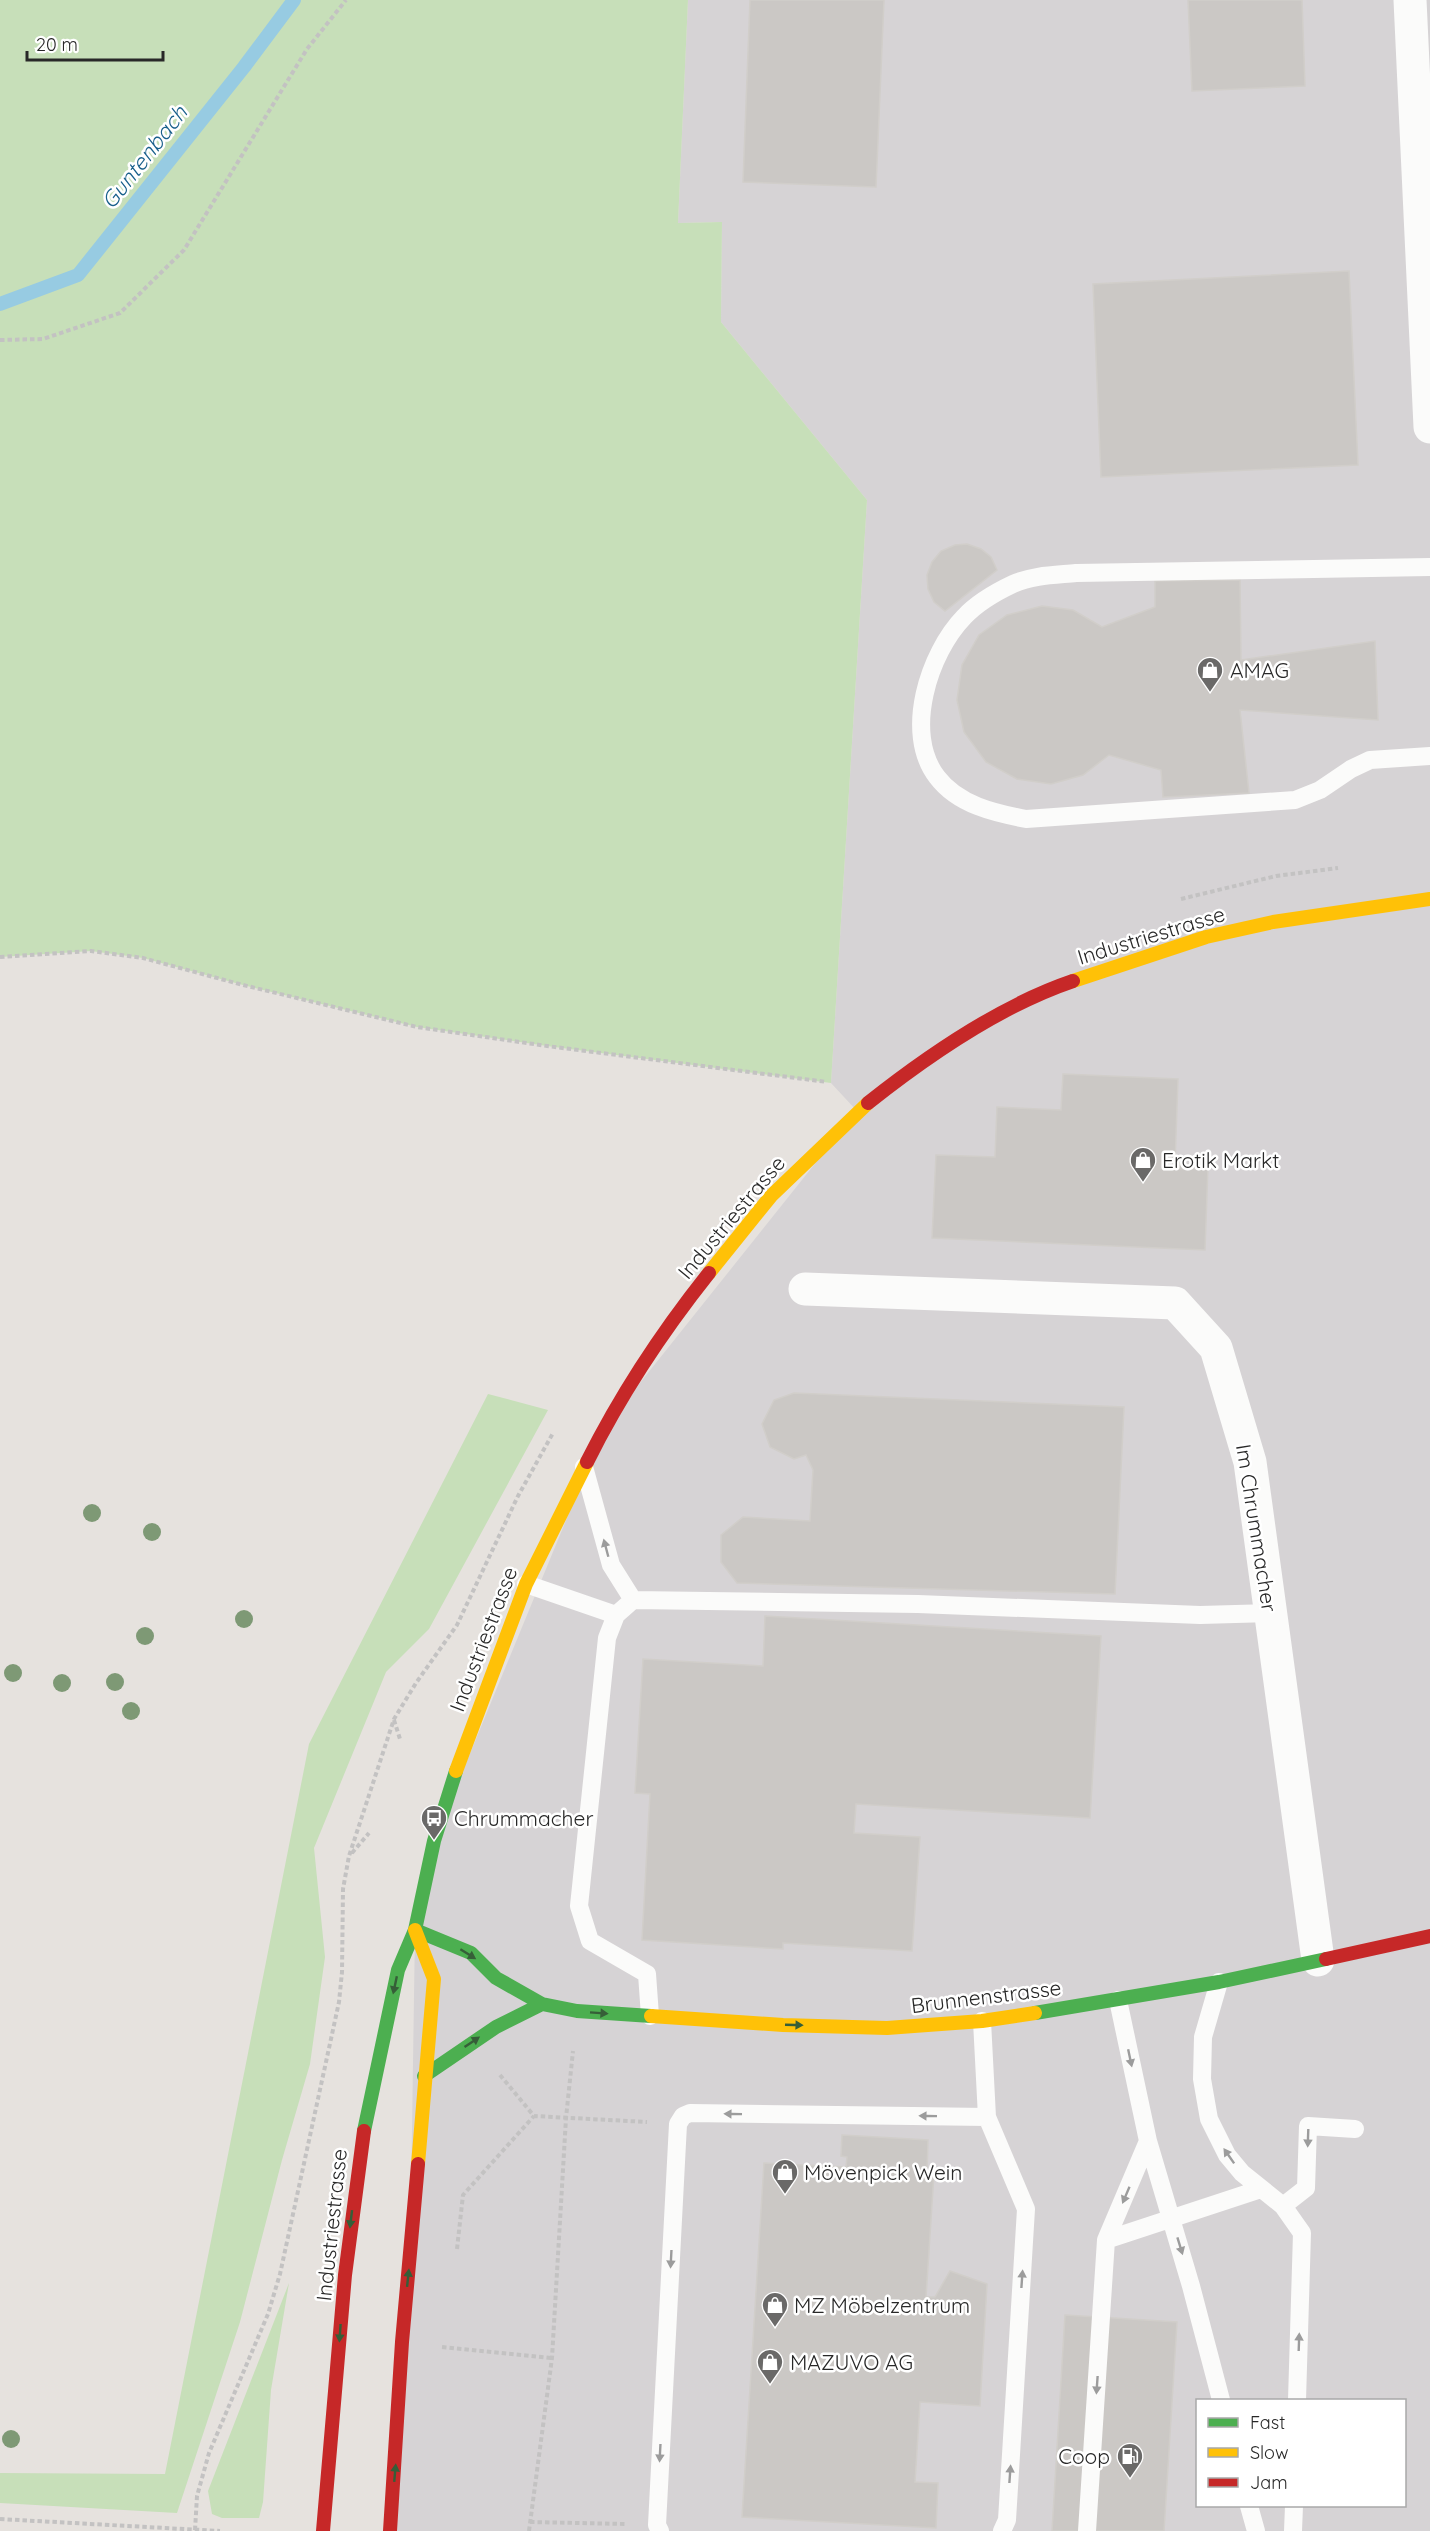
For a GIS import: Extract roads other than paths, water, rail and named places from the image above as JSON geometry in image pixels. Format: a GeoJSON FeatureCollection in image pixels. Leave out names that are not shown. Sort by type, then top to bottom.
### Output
{"type":"FeatureCollection","features":[{"type":"Feature","properties":{"kind":"main road","name":"Industriestrasse"},"geometry":{"type":"LineString","coordinates":[[322,2531],[345,2275],[358,2164],[369,2100],[398,1970],[415,1930],[434,1841],[454,1775],[526,1584],[604,1428],[667,1326],[771,1196],[857,1111],[898,1079],[974,1029],[1052,988],[1206,937],[1273,922],[1430,898]]}},
{"type":"Feature","properties":{"kind":"main road","name":"Brunnenstrasse"},"geometry":{"type":"LineString","coordinates":[[415,1930],[471,1953],[496,1978],[542,2004],[577,2011],[783,2025],[887,2028],[982,2021],[1118,2000],[1219,1982],[1430,1936]]}},
{"type":"Feature","properties":{"kind":"main road"},"geometry":{"type":"LineString","coordinates":[[390,2531],[402,2343],[434,1979],[415,1930]]}},
{"type":"Feature","properties":{"kind":"main road"},"geometry":{"type":"LineString","coordinates":[[424,2076],[496,2027],[542,2004]]}},
{"type":"Feature","properties":{"kind":"street"},"geometry":{"type":"LineString","coordinates":[[1417,8],[1430,427]]}},
{"type":"Feature","properties":{"kind":"street","name":"Im Chrummacher"},"geometry":{"type":"LineString","coordinates":[[805,1289],[1175,1303],[1216,1348],[1250,1462],[1318,1960]]}},
{"type":"Feature","properties":{"kind":"lane"},"geometry":{"type":"LineString","coordinates":[[1430,567],[1076,573],[1044,576],[1016,583],[987,598],[964,617],[941,647],[926,684],[921,719],[924,750],[937,777],[961,798],[991,813],[1026,819],[1295,800],[1320,790],[1351,769],[1370,760],[1430,756]]}},
{"type":"Feature","properties":{"kind":"lane"},"geometry":{"type":"LineString","coordinates":[[584,1466],[611,1565],[633,1600]]}},
{"type":"Feature","properties":{"kind":"lane"},"geometry":{"type":"LineString","coordinates":[[526,1584],[616,1615]]}},
{"type":"Feature","properties":{"kind":"lane"},"geometry":{"type":"LineString","coordinates":[[650,2016],[647,1974],[590,1941],[579,1906],[608,1638],[616,1615],[633,1600],[918,1604],[1200,1615],[1271,1613]]}},
{"type":"Feature","properties":{"kind":"lane"},"geometry":{"type":"LineString","coordinates":[[1219,1982],[1203,2037],[1202,2079],[1209,2119],[1227,2155],[1261,2189],[1283,2206],[1302,2233],[1297,2399]]}},
{"type":"Feature","properties":{"kind":"lane"},"geometry":{"type":"LineString","coordinates":[[1118,2000],[1148,2141],[1221,2399]]}},
{"type":"Feature","properties":{"kind":"lane"},"geometry":{"type":"LineString","coordinates":[[982,2021],[987,2117],[1026,2209],[1007,2520],[1002,2531]]}},
{"type":"Feature","properties":{"kind":"lane"},"geometry":{"type":"LineString","coordinates":[[658,2528],[678,2124],[683,2116],[690,2113],[987,2117]]}},
{"type":"Feature","properties":{"kind":"lane"},"geometry":{"type":"LineString","coordinates":[[1283,2206],[1306,2188],[1308,2126],[1355,2128]]}},
{"type":"Feature","properties":{"kind":"lane"},"geometry":{"type":"LineString","coordinates":[[1087,2531],[1106,2240],[1148,2141]]}},
{"type":"Feature","properties":{"kind":"lane"},"geometry":{"type":"LineString","coordinates":[[1106,2240],[1261,2189]]}},
{"type":"Feature","properties":{"kind":"lane"},"geometry":{"type":"LineString","coordinates":[[1250,2507],[1256,2531]]}},
{"type":"Feature","properties":{"kind":"lane"},"geometry":{"type":"LineString","coordinates":[[1293,2531],[1294,2507]]}},
{"type":"Feature","properties":{"kind":"waterway","name":"Guntenbach"},"geometry":{"type":"LineString","coordinates":[[0,304],[78,275],[244,67],[294,0]]}},
{"type":"Feature","properties":{"kind":"place","name":"AMAG"},"geometry":{"type":"Point","coordinates":[1210,693]}},
{"type":"Feature","properties":{"kind":"place","name":"Erotik Markt"},"geometry":{"type":"Point","coordinates":[1143,1183]}},
{"type":"Feature","properties":{"kind":"place","name":"Chrummacher"},"geometry":{"type":"Point","coordinates":[434,1841]}},
{"type":"Feature","properties":{"kind":"place","name":"Mövenpick Wein"},"geometry":{"type":"Point","coordinates":[785,2195]}},
{"type":"Feature","properties":{"kind":"place","name":"MZ Möbelzentrum"},"geometry":{"type":"Point","coordinates":[775,2328]}},
{"type":"Feature","properties":{"kind":"place","name":"MAZUVO AG"},"geometry":{"type":"Point","coordinates":[770,2385]}},
{"type":"Feature","properties":{"kind":"place","name":"Coop"},"geometry":{"type":"Point","coordinates":[1130,2479]}}]}
